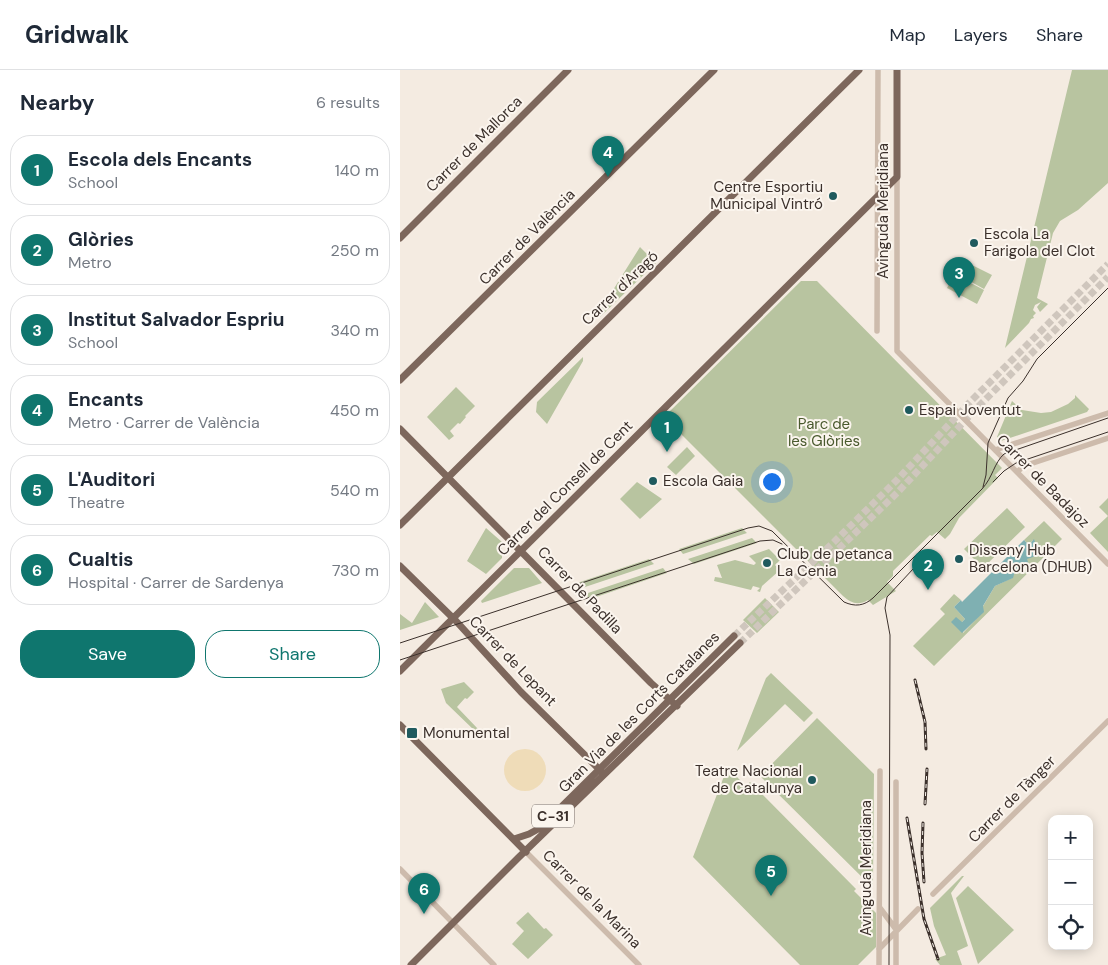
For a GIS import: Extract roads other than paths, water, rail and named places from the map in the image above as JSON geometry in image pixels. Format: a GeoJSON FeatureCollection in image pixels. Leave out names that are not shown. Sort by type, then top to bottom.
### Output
{"type":"FeatureCollection","features":[{"type":"Feature","properties":{"kind":"main road","name":"Carrer de Mallorca"},"geometry":{"type":"LineString","coordinates":[[400,238],[568,70]]}},
{"type":"Feature","properties":{"kind":"main road","name":"Carrer de València"},"geometry":{"type":"LineString","coordinates":[[400,380],[714,70]]}},
{"type":"Feature","properties":{"kind":"main road","name":"Carrer d'Aragó"},"geometry":{"type":"LineString","coordinates":[[400,525],[859,70]]}},
{"type":"Feature","properties":{"kind":"main road","name":"Avinguda Meridiana"},"geometry":{"type":"LineString","coordinates":[[897,70],[897,177]]}},
{"type":"Feature","properties":{"kind":"main road","name":"Carrer del Consell de Cent"},"geometry":{"type":"LineString","coordinates":[[400,671],[897,177]]}},
{"type":"Feature","properties":{"kind":"main road","name":"Carrer de Padilla"},"geometry":{"type":"LineString","coordinates":[[400,429],[651,683],[677,706]]}},
{"type":"Feature","properties":{"kind":"main road","name":"Carrer de Lepant"},"geometry":{"type":"LineString","coordinates":[[400,566],[453,618],[486,656],[602,772]]}},
{"type":"Feature","properties":{"kind":"main road","name":"Gran Via de les Corts Catalanes"},"geometry":{"type":"LineString","coordinates":[[411,965],[526,852],[670,700],[734,636]]}},
{"type":"Feature","properties":{"kind":"main road","name":"Gran Via de les Corts Catalanes"},"geometry":{"type":"LineString","coordinates":[[514,839],[540,828],[677,706],[740,643]]}},
{"type":"Feature","properties":{"kind":"main road","name":"Carrer de la Marina"},"geometry":{"type":"LineString","coordinates":[[400,725],[526,852]]}},
{"type":"Feature","properties":{"kind":"street","name":"Avinguda Meridiana"},"geometry":{"type":"LineString","coordinates":[[877,331],[878,70]]}},
{"type":"Feature","properties":{"kind":"street","name":"Avinguda Meridiana"},"geometry":{"type":"LineString","coordinates":[[897,177],[897,351]]}},
{"type":"Feature","properties":{"kind":"street","name":"Carrer de Badajoz"},"geometry":{"type":"LineString","coordinates":[[897,351],[1108,564]]}},
{"type":"Feature","properties":{"kind":"street"},"geometry":{"type":"LineString","coordinates":[[995,450],[1108,413]]}},
{"type":"Feature","properties":{"kind":"street"},"geometry":{"type":"LineString","coordinates":[[1017,472],[1024,466],[1108,438]]}},
{"type":"Feature","properties":{"kind":"street","name":"Carrer de Tànger"},"geometry":{"type":"LineString","coordinates":[[933,894],[1108,721]]}},
{"type":"Feature","properties":{"kind":"street","name":"Avinguda Meridiana"},"geometry":{"type":"LineString","coordinates":[[879,965],[880,771]]}},
{"type":"Feature","properties":{"kind":"street","name":"Avinguda Meridiana"},"geometry":{"type":"LineString","coordinates":[[896,782],[896,965]]}},
{"type":"Feature","properties":{"kind":"street","name":"Carrer de la Marina"},"geometry":{"type":"LineString","coordinates":[[526,852],[639,965]]}},
{"type":"Feature","properties":{"kind":"street"},"geometry":{"type":"LineString","coordinates":[[400,869],[494,965]]}},
{"type":"Feature","properties":{"kind":"street"},"geometry":{"type":"LineString","coordinates":[[880,908],[896,930]]}},
{"type":"Feature","properties":{"kind":"street"},"geometry":{"type":"LineString","coordinates":[[879,949],[918,909]]}},
{"type":"Feature","properties":{"kind":"water"},"geometry":{"type":"Polygon","coordinates":[[[1034,539],[1039,555],[1027,559],[1029,565],[1015,571],[1013,578],[995,586],[983,606],[984,612],[962,633],[951,622],[956,617],[962,622],[965,619],[954,607],[961,600],[962,602],[1024,540],[1029,545],[1034,539]]]}},
{"type":"Feature","properties":{"kind":"tunnel"},"geometry":{"type":"LineString","coordinates":[[734,636],[897,480],[971,401],[1108,264]]}},
{"type":"Feature","properties":{"kind":"tunnel"},"geometry":{"type":"LineString","coordinates":[[740,643],[898,492],[974,411],[1108,277]]}},
{"type":"Feature","properties":{"kind":"tram line"},"geometry":{"type":"LineString","coordinates":[[983,487],[986,475],[988,443],[1008,398],[1023,381],[1037,359],[1108,288]]}},
{"type":"Feature","properties":{"kind":"tram line"},"geometry":{"type":"LineString","coordinates":[[400,643],[748,528],[759,526],[772,531],[844,602],[852,605],[863,604],[873,598],[982,489],[1004,454],[1108,418]]}},
{"type":"Feature","properties":{"kind":"tram line"},"geometry":{"type":"LineString","coordinates":[[993,482],[1016,463],[1108,432]]}},
{"type":"Feature","properties":{"kind":"tram line"},"geometry":{"type":"LineString","coordinates":[[400,660],[760,541],[773,540],[782,544]]}},
{"type":"Feature","properties":{"kind":"tram line"},"geometry":{"type":"LineString","coordinates":[[889,965],[890,635],[885,608],[887,597],[927,554]]}},
{"type":"Feature","properties":{"kind":"railway"},"geometry":{"type":"LineString","coordinates":[[915,680],[925,722],[926,749]]}},
{"type":"Feature","properties":{"kind":"railway"},"geometry":{"type":"LineString","coordinates":[[925,804],[927,769]]}},
{"type":"Feature","properties":{"kind":"railway"},"geometry":{"type":"LineString","coordinates":[[907,818],[924,919],[938,959]]}},
{"type":"Feature","properties":{"kind":"railway"},"geometry":{"type":"LineString","coordinates":[[923,823],[922,853],[924,882]]}},
{"type":"Feature","properties":{"kind":"place","name":"Encants"},"geometry":{"type":"Point","coordinates":[608,177]}},
{"type":"Feature","properties":{"kind":"place","name":"Centre Esportiu Municipal Vintró"},"geometry":{"type":"Point","coordinates":[833,196]}},
{"type":"Feature","properties":{"kind":"place","name":"Escola La Farigola del Clot"},"geometry":{"type":"Point","coordinates":[974,243]}},
{"type":"Feature","properties":{"kind":"place","name":"Institut Salvador Espriu"},"geometry":{"type":"Point","coordinates":[959,298]}},
{"type":"Feature","properties":{"kind":"place","name":"Espai Joventut"},"geometry":{"type":"Point","coordinates":[909,410]}},
{"type":"Feature","properties":{"kind":"place","name":"Escola dels Encants"},"geometry":{"type":"Point","coordinates":[667,452]}},
{"type":"Feature","properties":{"kind":"place","name":"Escola Gaia"},"geometry":{"type":"Point","coordinates":[653,481]}},
{"type":"Feature","properties":{"kind":"place","name":"Disseny Hub Barcelona (DHUB)"},"geometry":{"type":"Point","coordinates":[959,559]}},
{"type":"Feature","properties":{"kind":"place","name":"Club de petanca La Cenia"},"geometry":{"type":"Point","coordinates":[767,563]}},
{"type":"Feature","properties":{"kind":"place","name":"Glòries"},"geometry":{"type":"Point","coordinates":[928,590]}},
{"type":"Feature","properties":{"kind":"place","name":"Monumental"},"geometry":{"type":"Point","coordinates":[412,733]}},
{"type":"Feature","properties":{"kind":"place","name":"Teatre Nacional de Catalunya"},"geometry":{"type":"Point","coordinates":[812,780]}},
{"type":"Feature","properties":{"kind":"place","name":"L'Auditori"},"geometry":{"type":"Point","coordinates":[771,896]}},
{"type":"Feature","properties":{"kind":"place","name":"Cualtis"},"geometry":{"type":"Point","coordinates":[424,914]}},
{"type":"Feature","properties":{"kind":"park label","name":"Parc de les Glòries"},"geometry":{"type":"Point","coordinates":[824,432]}}]}
